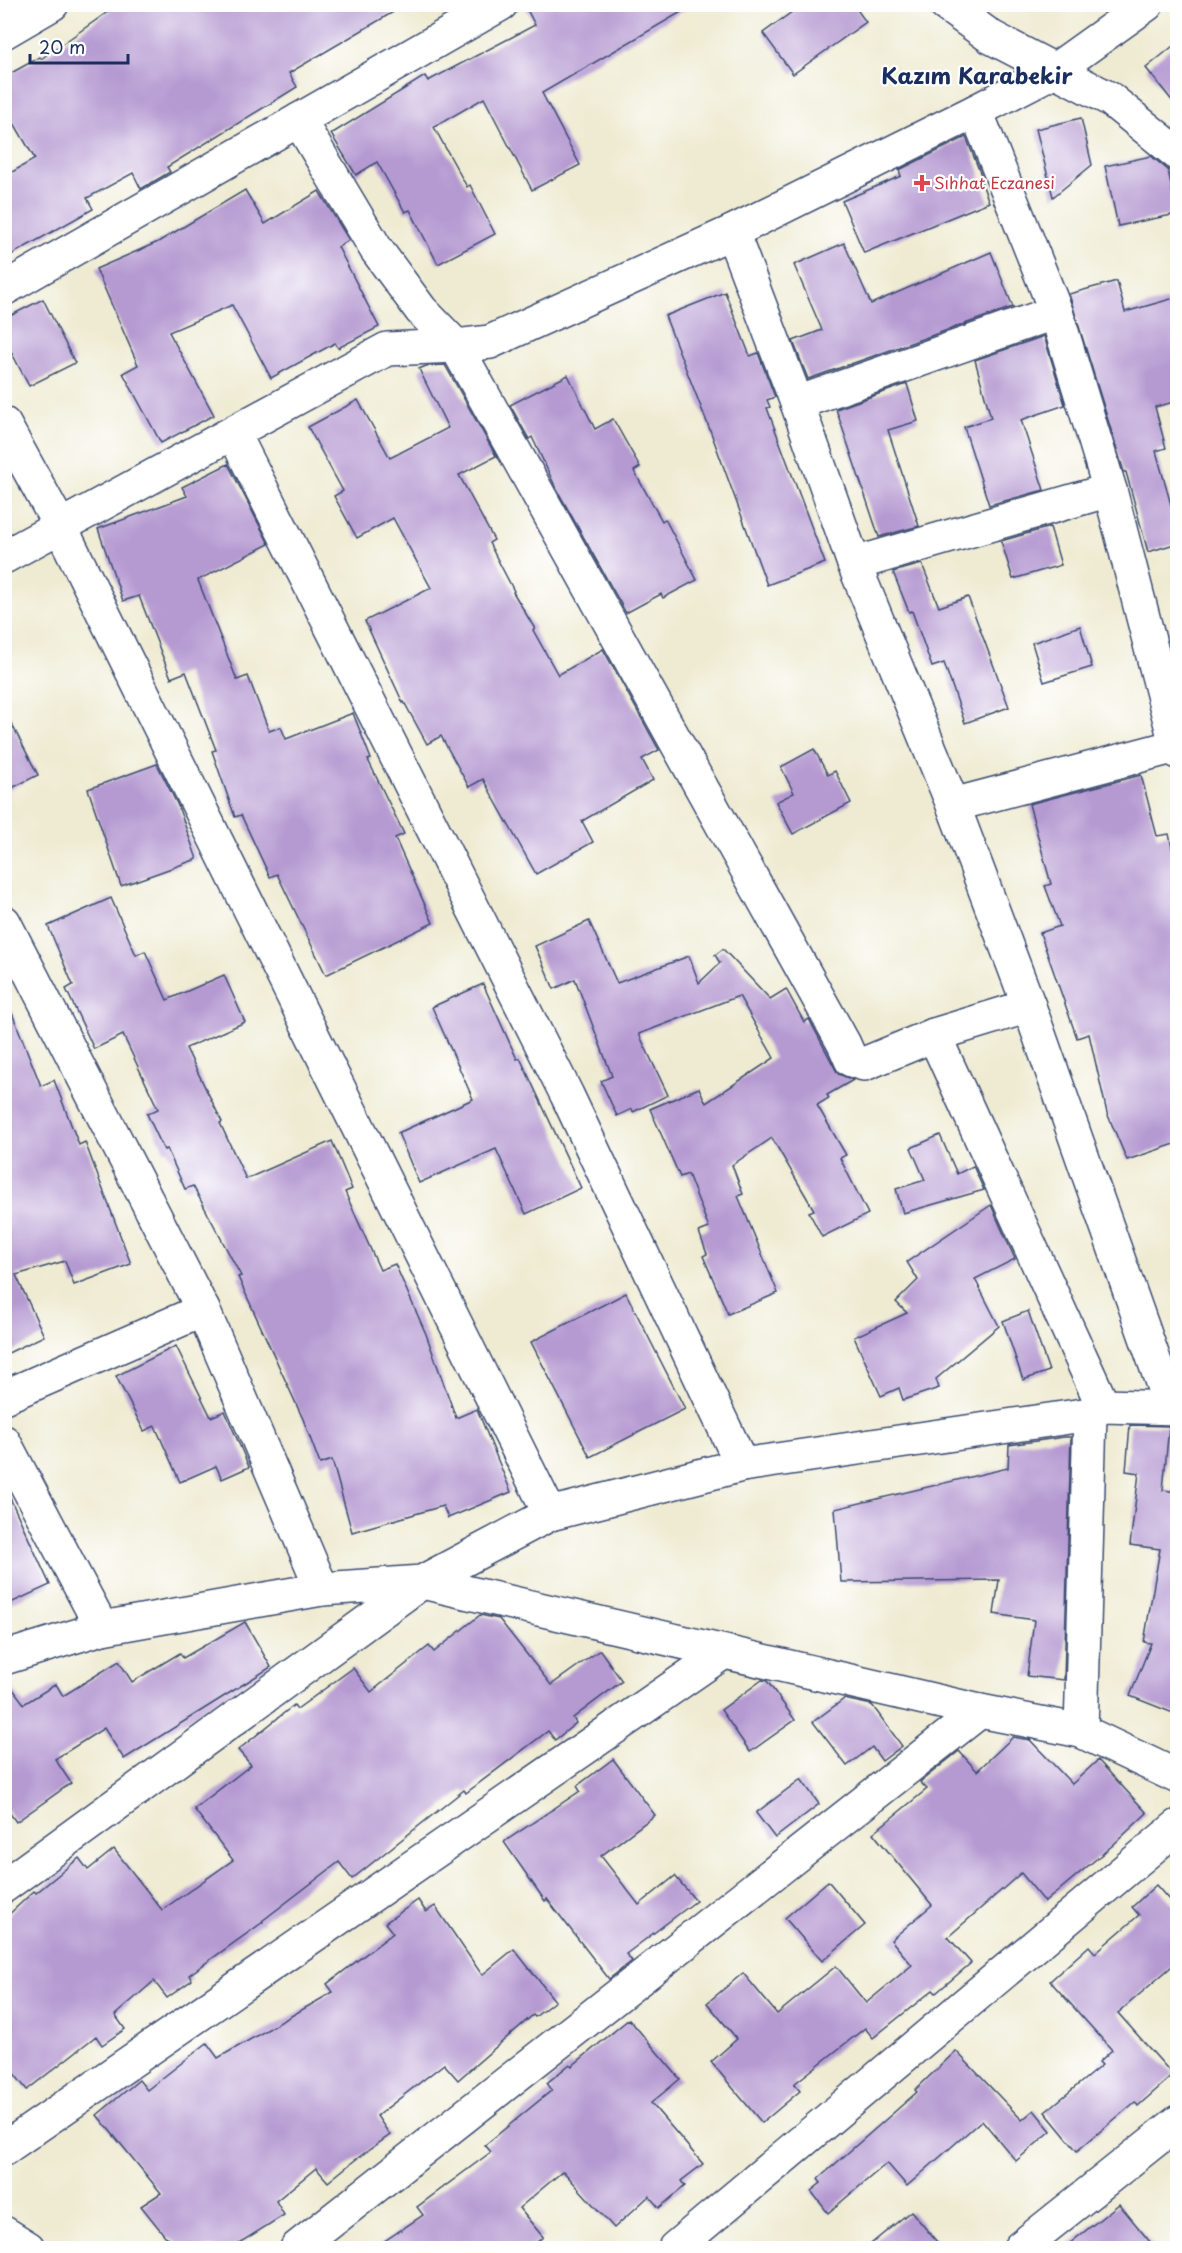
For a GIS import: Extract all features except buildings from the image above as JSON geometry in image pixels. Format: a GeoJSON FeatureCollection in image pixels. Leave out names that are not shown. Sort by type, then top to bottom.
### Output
{"type":"FeatureCollection","features":[{"type":"Feature","properties":{"kind":"street"},"geometry":{"type":"LineString","coordinates":[[4,32],[52,4]]}},
{"type":"Feature","properties":{"kind":"street"},"geometry":{"type":"LineString","coordinates":[[4,289],[501,4]]}},
{"type":"Feature","properties":{"kind":"street"},"geometry":{"type":"LineString","coordinates":[[945,4],[991,37],[1110,99],[1178,154]]}},
{"type":"Feature","properties":{"kind":"street"},"geometry":{"type":"LineString","coordinates":[[4,557],[387,349],[490,342],[732,232],[1055,70],[1147,4]]}},
{"type":"Feature","properties":{"kind":"street"},"geometry":{"type":"LineString","coordinates":[[953,805],[1177,749],[1110,490],[1056,312],[976,111]]}},
{"type":"Feature","properties":{"kind":"street"},"geometry":{"type":"LineString","coordinates":[[299,120],[376,249],[421,310],[456,346],[851,1060],[864,1064],[934,1035],[1029,1006]]}},
{"type":"Feature","properties":{"kind":"street"},"geometry":{"type":"LineString","coordinates":[[4,1886],[422,1582],[550,1514],[742,1465],[1096,1410],[1174,1408],[1029,1006],[953,805],[854,564],[798,403],[732,232]]}},
{"type":"Feature","properties":{"kind":"street"},"geometry":{"type":"LineString","coordinates":[[798,403],[1056,312]]}},
{"type":"Feature","properties":{"kind":"street"},"geometry":{"type":"LineString","coordinates":[[4,424],[61,528],[550,1514]]}},
{"type":"Feature","properties":{"kind":"street"},"geometry":{"type":"LineString","coordinates":[[234,434],[567,1095],[742,1465]]}},
{"type":"Feature","properties":{"kind":"street"},"geometry":{"type":"LineString","coordinates":[[854,564],[1110,490]]}},
{"type":"Feature","properties":{"kind":"street"},"geometry":{"type":"LineString","coordinates":[[4,922],[203,1310],[322,1589]]}},
{"type":"Feature","properties":{"kind":"street"},"geometry":{"type":"LineString","coordinates":[[934,1035],[1096,1410],[1081,1731]]}},
{"type":"Feature","properties":{"kind":"street"},"geometry":{"type":"LineString","coordinates":[[4,1397],[203,1310]]}},
{"type":"Feature","properties":{"kind":"street"},"geometry":{"type":"LineString","coordinates":[[4,1442],[102,1628]]}},
{"type":"Feature","properties":{"kind":"street"},"geometry":{"type":"LineString","coordinates":[[4,1658],[102,1628],[322,1589],[422,1582],[980,1711],[1081,1731],[1178,1777]]}},
{"type":"Feature","properties":{"kind":"street"},"geometry":{"type":"LineString","coordinates":[[4,2149],[724,1652]]}},
{"type":"Feature","properties":{"kind":"street"},"geometry":{"type":"LineString","coordinates":[[297,2248],[980,1711]]}},
{"type":"Feature","properties":{"kind":"street"},"geometry":{"type":"LineString","coordinates":[[675,2248],[1178,1826]]}},
{"type":"Feature","properties":{"kind":"street"},"geometry":{"type":"LineString","coordinates":[[1020,2248],[1178,2122]]}},
{"type":"Feature","properties":{"kind":"street"},"geometry":{"type":"LineString","coordinates":[[4,2233],[28,2248]]}},
{"type":"Feature","properties":{"kind":"place","name":"Sıhhat Eczanesi"},"geometry":{"type":"Point","coordinates":[922,183]}},
{"type":"Feature","properties":{"kind":"district","name":"Kazım Karabekir"},"geometry":{"type":"Point","coordinates":[977,76]}}]}
